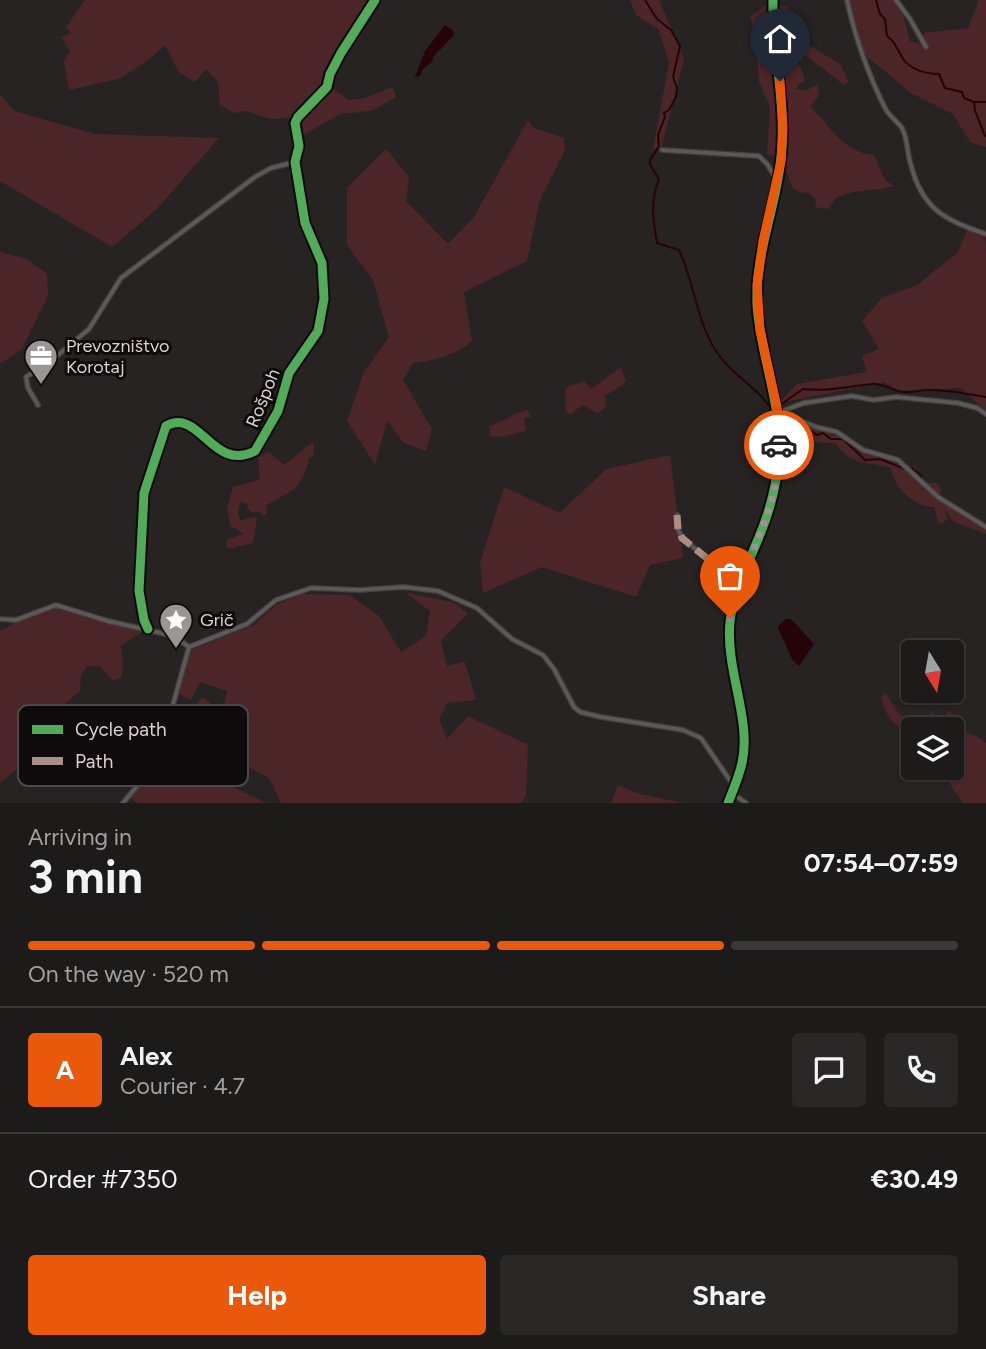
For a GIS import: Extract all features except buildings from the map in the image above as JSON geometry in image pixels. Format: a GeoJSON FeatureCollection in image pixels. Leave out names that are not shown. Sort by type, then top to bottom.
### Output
{"type":"FeatureCollection","features":[{"type":"Feature","properties":{"kind":"street","name":"Rošpoh"},"geometry":{"type":"LineString","coordinates":[[148,629],[139,591],[144,493],[166,426],[169,423],[188,425],[227,455],[237,457],[255,451],[278,411],[289,373],[318,331],[324,299],[322,263],[305,223],[295,162],[299,146],[295,123],[327,87],[330,74],[341,53],[374,0]]}},
{"type":"Feature","properties":{"kind":"street"},"geometry":{"type":"LineString","coordinates":[[728,803],[742,763],[744,746],[729,637],[730,618],[774,493],[779,454],[780,412],[760,330],[757,285],[759,261],[781,161],[783,116],[773,0]]}},
{"type":"Feature","properties":{"kind":"street"},"geometry":{"type":"LineString","coordinates":[[847,0],[859,45],[884,107],[904,133],[911,168],[925,200],[947,219],[986,234]]}},
{"type":"Feature","properties":{"kind":"street"},"geometry":{"type":"LineString","coordinates":[[896,0],[926,47]]}},
{"type":"Feature","properties":{"kind":"street"},"geometry":{"type":"LineString","coordinates":[[662,150],[759,156],[768,164],[777,180]]}},
{"type":"Feature","properties":{"kind":"street"},"geometry":{"type":"LineString","coordinates":[[38,405],[28,388],[26,377],[51,361],[89,329],[121,278],[255,177],[271,168],[295,162]]}},
{"type":"Feature","properties":{"kind":"street"},"geometry":{"type":"LineString","coordinates":[[780,412],[804,403],[852,396],[873,400],[896,397],[958,403],[977,408],[986,414]]}},
{"type":"Feature","properties":{"kind":"street"},"geometry":{"type":"LineString","coordinates":[[780,412],[816,427],[837,432],[863,450],[898,460],[938,497],[986,527]]}},
{"type":"Feature","properties":{"kind":"street"},"geometry":{"type":"LineString","coordinates":[[677,515],[682,538],[719,568],[742,579]]}},
{"type":"Feature","properties":{"kind":"street"},"geometry":{"type":"LineString","coordinates":[[189,647],[247,624],[276,600],[311,588],[359,590],[404,587],[438,592],[477,608],[512,639],[543,655],[554,669],[574,707],[580,712],[683,730],[701,738],[731,782],[732,793],[746,803]]}},
{"type":"Feature","properties":{"kind":"street"},"geometry":{"type":"LineString","coordinates":[[0,619],[16,620],[56,604],[108,621],[180,638],[189,647]]}},
{"type":"Feature","properties":{"kind":"street"},"geometry":{"type":"LineString","coordinates":[[173,705],[189,647]]}},
{"type":"Feature","properties":{"kind":"street"},"geometry":{"type":"LineString","coordinates":[[123,803],[137,786]]}},
{"type":"Feature","properties":{"kind":"shaded area"},"geometry":{"type":"Polygon","coordinates":[[[85,0],[372,0],[337,55],[339,68],[333,88],[348,100],[364,98],[393,87],[396,97],[371,111],[340,114],[304,135],[295,129],[289,118],[269,119],[246,111],[234,113],[220,105],[218,82],[206,69],[195,82],[179,73],[165,45],[121,78],[69,90],[64,61],[70,51],[61,37],[71,33],[66,27],[85,0]]]}},
{"type":"Feature","properties":{"kind":"shaded area"},"geometry":{"type":"Polygon","coordinates":[[[630,0],[659,0],[684,59],[661,149],[653,149],[669,63],[659,30],[636,15],[630,0]]]}},
{"type":"Feature","properties":{"kind":"shaded area"},"geometry":{"type":"Polygon","coordinates":[[[843,0],[893,0],[903,15],[910,41],[924,45],[924,33],[968,28],[979,0],[986,0],[986,147],[970,142],[953,114],[911,93],[864,54],[852,10],[843,0]]]}},
{"type":"Feature","properties":{"kind":"shaded area"},"geometry":{"type":"Polygon","coordinates":[[[766,5],[778,110],[775,155],[767,154],[770,107],[759,82],[755,35],[750,17],[766,5]]]}},
{"type":"Feature","properties":{"kind":"shaded area"},"geometry":{"type":"Polygon","coordinates":[[[781,6],[788,6],[792,24],[789,32],[796,34],[790,45],[805,43],[840,64],[849,81],[844,85],[802,52],[794,52],[792,60],[801,67],[805,82],[799,83],[796,89],[807,90],[819,84],[818,97],[810,106],[846,144],[863,153],[874,155],[885,180],[894,186],[840,196],[828,209],[815,207],[816,200],[808,192],[802,193],[793,189],[783,164],[784,98],[775,12],[781,6]]]}},
{"type":"Feature","properties":{"kind":"shaded area"},"geometry":{"type":"Polygon","coordinates":[[[445,25],[454,31],[454,35],[423,69],[420,76],[415,77],[425,51],[445,25]]]}},
{"type":"Feature","properties":{"kind":"shaded area"},"geometry":{"type":"Polygon","coordinates":[[[0,94],[14,111],[95,134],[219,138],[157,209],[112,247],[0,181],[0,94]]]}},
{"type":"Feature","properties":{"kind":"shaded area"},"geometry":{"type":"Polygon","coordinates":[[[528,120],[534,128],[564,138],[565,151],[540,200],[527,261],[464,292],[472,341],[444,356],[413,363],[403,380],[432,429],[426,451],[404,443],[387,421],[375,465],[347,421],[364,372],[389,337],[373,280],[347,245],[347,188],[386,149],[409,177],[406,201],[448,244],[474,217],[528,120]]]}},
{"type":"Feature","properties":{"kind":"shaded area"},"geometry":{"type":"Polygon","coordinates":[[[969,226],[984,230],[986,411],[961,388],[899,391],[884,382],[779,403],[797,384],[867,372],[862,356],[879,349],[862,321],[882,298],[917,285],[958,252],[969,226]]]}},
{"type":"Feature","properties":{"kind":"shaded area"},"geometry":{"type":"Polygon","coordinates":[[[0,252],[27,259],[47,274],[48,296],[22,349],[0,364],[0,252]]]}},
{"type":"Feature","properties":{"kind":"shaded area"},"geometry":{"type":"Polygon","coordinates":[[[621,367],[626,382],[605,396],[606,407],[598,413],[582,405],[571,414],[566,412],[565,388],[584,381],[591,389],[621,367]]]}},
{"type":"Feature","properties":{"kind":"shaded area"},"geometry":{"type":"Polygon","coordinates":[[[528,410],[531,417],[524,418],[526,431],[490,436],[489,427],[528,410]]]}},
{"type":"Feature","properties":{"kind":"shaded area"},"geometry":{"type":"Polygon","coordinates":[[[780,415],[844,438],[860,453],[899,463],[903,467],[915,467],[920,483],[937,483],[941,489],[940,499],[986,528],[986,534],[954,522],[945,510],[947,520],[939,524],[934,507],[920,504],[906,495],[896,482],[891,468],[854,460],[835,443],[803,442],[790,430],[781,433],[780,415]]]}},
{"type":"Feature","properties":{"kind":"shaded area"},"geometry":{"type":"Polygon","coordinates":[[[313,442],[314,456],[309,458],[299,484],[266,506],[267,514],[263,516],[258,511],[253,513],[247,509],[248,504],[240,501],[240,520],[257,517],[253,543],[227,549],[227,539],[243,534],[230,525],[227,508],[233,487],[260,480],[258,457],[269,452],[284,465],[313,442]]]}},
{"type":"Feature","properties":{"kind":"shaded area"},"geometry":{"type":"Polygon","coordinates":[[[670,455],[683,558],[650,565],[636,597],[542,567],[483,593],[480,563],[504,487],[560,513],[606,469],[670,455]]]}},
{"type":"Feature","properties":{"kind":"shaded area"},"geometry":{"type":"Polygon","coordinates":[[[406,593],[452,602],[468,613],[441,641],[447,666],[465,662],[476,700],[447,703],[439,719],[447,739],[468,716],[528,745],[526,796],[522,803],[281,803],[269,778],[248,767],[248,705],[224,705],[227,691],[200,682],[191,700],[178,694],[191,650],[254,625],[276,605],[301,594],[350,595],[379,616],[401,652],[426,636],[430,611],[406,593]]]}},
{"type":"Feature","properties":{"kind":"shaded area"},"geometry":{"type":"Polygon","coordinates":[[[49,608],[63,608],[143,631],[121,646],[121,678],[112,680],[100,666],[87,666],[81,676],[80,691],[64,705],[18,705],[18,768],[0,783],[0,631],[31,614],[49,608]]]}},
{"type":"Feature","properties":{"kind":"shaded area"},"geometry":{"type":"Polygon","coordinates":[[[786,619],[791,619],[814,644],[799,666],[793,661],[779,630],[778,626],[786,619]]]}},
{"type":"Feature","properties":{"kind":"shaded area"},"geometry":{"type":"Polygon","coordinates":[[[886,693],[897,711],[905,717],[901,717],[901,728],[886,711],[881,697],[886,693]]]}},
{"type":"Feature","properties":{"kind":"shaded area"},"geometry":{"type":"Polygon","coordinates":[[[202,697],[209,705],[197,705],[202,697]]]}},
{"type":"Feature","properties":{"kind":"shaded area"},"geometry":{"type":"Polygon","coordinates":[[[948,711],[957,717],[944,717],[948,711]]]}},
{"type":"Feature","properties":{"kind":"shaded area"},"geometry":{"type":"Polygon","coordinates":[[[964,732],[977,736],[986,743],[986,803],[963,803],[947,780],[964,780],[964,732]]]}},
{"type":"Feature","properties":{"kind":"shaded area"},"geometry":{"type":"Polygon","coordinates":[[[618,785],[639,794],[684,803],[611,803],[618,785]]]}},
{"type":"Feature","properties":{"kind":"shaded area"},"geometry":{"type":"Polygon","coordinates":[[[138,786],[231,786],[267,803],[138,803],[129,798],[138,786]]]}},
{"type":"Feature","properties":{"kind":"waterway"},"geometry":{"type":"LineString","coordinates":[[645,0],[657,19],[671,30],[680,46],[673,77],[677,88],[676,97],[669,110],[664,113],[658,135],[659,146],[650,160],[650,165],[659,179],[653,203],[657,243],[679,250],[703,324],[714,348],[773,412]]}},
{"type":"Feature","properties":{"kind":"waterway"},"geometry":{"type":"LineString","coordinates":[[876,0],[880,14],[885,19],[887,36],[906,63],[920,71],[939,74],[945,88],[962,92],[964,98],[974,102],[986,102]]}},
{"type":"Feature","properties":{"kind":"waterway"},"geometry":{"type":"LineString","coordinates":[[974,102],[985,136]]}},
{"type":"Feature","properties":{"kind":"waterway"},"geometry":{"type":"LineString","coordinates":[[783,403],[803,389],[873,384],[901,392],[941,390],[986,397]]}},
{"type":"Feature","properties":{"kind":"waterway"},"geometry":{"type":"LineString","coordinates":[[784,420],[817,435],[823,433],[831,439],[843,439],[865,460],[880,459],[905,469]]}},
{"type":"Feature","properties":{"kind":"waterway"},"geometry":{"type":"LineString","coordinates":[[912,468],[921,476]]}},
{"type":"Feature","properties":{"kind":"marked path"},"geometry":{"type":"LineString","coordinates":[[677,515],[682,538],[719,568],[742,579]]}},
{"type":"Feature","properties":{"kind":"cycle path"},"geometry":{"type":"LineString","coordinates":[[148,629],[139,591],[144,493],[166,426],[178,423],[188,425],[228,454],[240,455],[255,451],[278,411],[289,373],[318,331],[324,299],[322,263],[305,223],[295,162],[299,146],[295,123],[327,87],[330,74],[341,53],[375,0]]}},
{"type":"Feature","properties":{"kind":"cycle path"},"geometry":{"type":"LineString","coordinates":[[728,803],[741,768],[744,747],[744,729],[731,658],[730,622],[738,589],[770,507],[779,455],[777,417],[757,304],[759,267],[781,158],[782,118],[773,0]]}},
{"type":"Feature","properties":{"kind":"way so far"},"geometry":{"type":"LineString","coordinates":[[730,618],[737,589],[760,536],[774,493],[779,445]]}},
{"type":"Feature","properties":{"kind":"place","name":"Prevozništvo Korotaj"},"geometry":{"type":"Point","coordinates":[41,386]}},
{"type":"Feature","properties":{"kind":"place","name":"Grič"},"geometry":{"type":"Point","coordinates":[176,650]}},
{"type":"Feature","properties":{"kind":"route"},"geometry":{"type":"LineString","coordinates":[[779,445],[778,412],[760,330],[757,285],[759,261],[781,161],[783,128],[780,81]]}}]}
